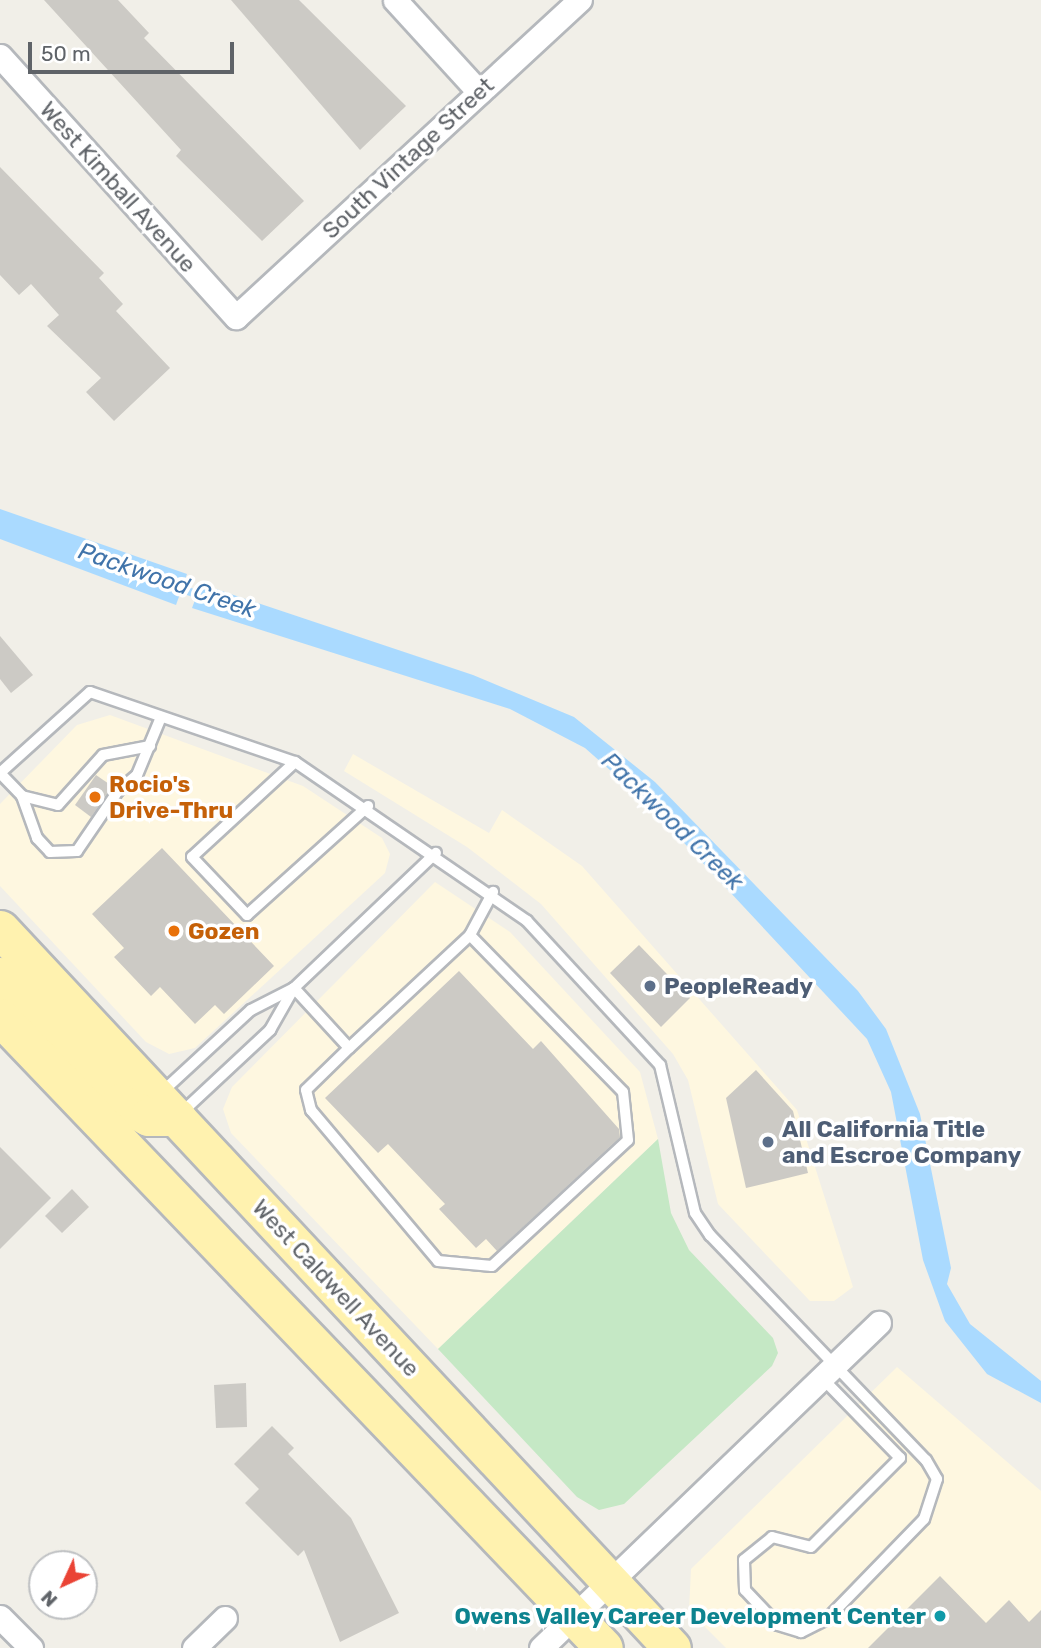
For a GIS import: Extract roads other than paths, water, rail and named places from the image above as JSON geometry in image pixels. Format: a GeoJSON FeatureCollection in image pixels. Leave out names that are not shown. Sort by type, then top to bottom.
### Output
{"type":"FeatureCollection","features":[{"type":"Feature","properties":{"kind":"main road","name":"West Caldwell Avenue"},"geometry":{"type":"LineString","coordinates":[[0,929],[672,1648]]}},
{"type":"Feature","properties":{"kind":"main road"},"geometry":{"type":"LineString","coordinates":[[0,976],[120,1102],[148,1118],[167,1107]]}},
{"type":"Feature","properties":{"kind":"main road"},"geometry":{"type":"LineString","coordinates":[[0,1017],[604,1648]]}},
{"type":"Feature","properties":{"kind":"street"},"geometry":{"type":"LineString","coordinates":[[395,0],[479,92]]}},
{"type":"Feature","properties":{"kind":"street","name":"South Vintage Street"},"geometry":{"type":"LineString","coordinates":[[236,317],[580,0]]}},
{"type":"Feature","properties":{"kind":"street","name":"West Kimball Avenue"},"geometry":{"type":"LineString","coordinates":[[0,56],[236,317]]}},
{"type":"Feature","properties":{"kind":"street"},"geometry":{"type":"LineString","coordinates":[[541,1648],[879,1323]]}},
{"type":"Feature","properties":{"kind":"street"},"geometry":{"type":"LineString","coordinates":[[0,1617],[32,1648]]}},
{"type":"Feature","properties":{"kind":"street"},"geometry":{"type":"LineString","coordinates":[[194,1648],[225,1618]]}},
{"type":"Feature","properties":{"kind":"lane"},"geometry":{"type":"LineString","coordinates":[[161,716],[137,775],[118,791],[77,851],[50,852],[37,838],[22,796],[0,773],[82,695],[161,716],[295,762],[368,806],[493,892],[660,1065],[695,1213],[828,1372],[900,1458],[811,1548],[772,1537],[751,1550],[741,1570],[745,1590],[789,1631],[802,1632],[827,1619],[924,1519],[937,1492],[926,1460],[828,1372]]}},
{"type":"Feature","properties":{"kind":"lane"},"geometry":{"type":"LineString","coordinates":[[22,796],[58,806],[103,755],[150,746]]}},
{"type":"Feature","properties":{"kind":"lane"},"geometry":{"type":"LineString","coordinates":[[295,762],[192,857],[247,915],[368,806]]}},
{"type":"Feature","properties":{"kind":"lane"},"geometry":{"type":"LineString","coordinates":[[167,1107],[251,1010],[293,988],[436,853]]}},
{"type":"Feature","properties":{"kind":"lane"},"geometry":{"type":"LineString","coordinates":[[470,935],[623,1092],[628,1140],[492,1266],[438,1261],[311,1110],[306,1090],[470,935],[493,892]]}},
{"type":"Feature","properties":{"kind":"lane"},"geometry":{"type":"LineString","coordinates":[[293,988],[349,1048]]}},
{"type":"Feature","properties":{"kind":"lane"},"geometry":{"type":"LineString","coordinates":[[167,1107],[270,1030],[293,988]]}},
{"type":"Feature","properties":{"kind":"water","name":"Packwood Creek"},"geometry":{"type":"Polygon","coordinates":[[[0,509],[187,574],[176,605],[0,539],[0,509]]]}},
{"type":"Feature","properties":{"kind":"water","name":"Packwood Creek"},"geometry":{"type":"Polygon","coordinates":[[[201,584],[473,675],[574,717],[655,782],[858,991],[886,1029],[920,1114],[951,1268],[947,1284],[970,1324],[1041,1381],[1041,1403],[987,1374],[945,1321],[923,1260],[891,1092],[867,1039],[644,800],[585,748],[510,709],[192,608],[201,584]]]}},
{"type":"Feature","properties":{"kind":"waterway","name":"Packwood Creek"},"geometry":{"type":"LineString","coordinates":[[173,586],[207,598]]}},
{"type":"Feature","properties":{"kind":"place","name":"Rocio's Drive-Thru"},"geometry":{"type":"Point","coordinates":[95,797]}},
{"type":"Feature","properties":{"kind":"place","name":"Gozen"},"geometry":{"type":"Point","coordinates":[174,931]}},
{"type":"Feature","properties":{"kind":"place","name":"PeopleReady"},"geometry":{"type":"Point","coordinates":[650,986]}},
{"type":"Feature","properties":{"kind":"place","name":"All California Title and Escroe Company"},"geometry":{"type":"Point","coordinates":[768,1142]}},
{"type":"Feature","properties":{"kind":"place","name":"Owens Valley Career Development Center"},"geometry":{"type":"Point","coordinates":[940,1616]}}]}
